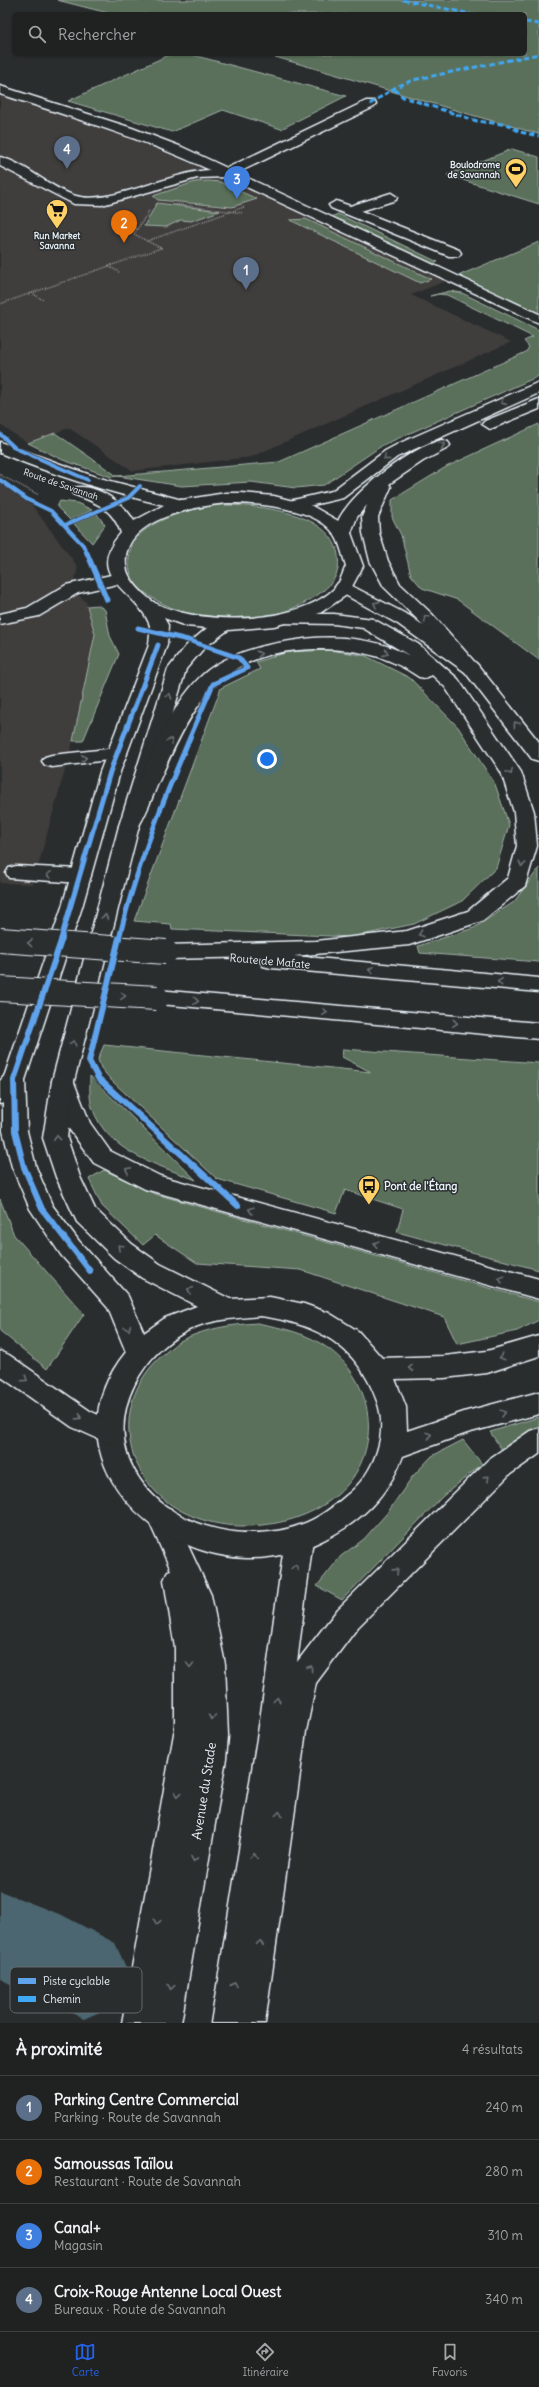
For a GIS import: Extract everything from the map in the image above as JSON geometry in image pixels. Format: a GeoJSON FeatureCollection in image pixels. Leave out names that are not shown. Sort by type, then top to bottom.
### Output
{"type":"FeatureCollection","features":[{"type":"Feature","properties":{"kind":"main road"},"geometry":{"type":"LineString","coordinates":[[0,90],[128,131],[226,172],[539,319]]}},
{"type":"Feature","properties":{"kind":"main road"},"geometry":{"type":"LineString","coordinates":[[0,161],[74,200],[110,200],[196,174],[226,172],[370,104]]}},
{"type":"Feature","properties":{"kind":"main road"},"geometry":{"type":"LineString","coordinates":[[313,213],[343,205],[391,197]]}},
{"type":"Feature","properties":{"kind":"main road"},"geometry":{"type":"LineString","coordinates":[[343,205],[454,253]]}},
{"type":"Feature","properties":{"kind":"main road"},"geometry":{"type":"LineString","coordinates":[[291,505],[337,495],[391,454],[539,387]]}},
{"type":"Feature","properties":{"kind":"main road"},"geometry":{"type":"LineString","coordinates":[[343,534],[348,518],[362,502],[386,481],[424,453],[539,404]]}},
{"type":"Feature","properties":{"kind":"main road","name":"Route de Savannah"},"geometry":{"type":"LineString","coordinates":[[0,447],[46,466],[88,480],[182,505]]}},
{"type":"Feature","properties":{"kind":"main road","name":"Route de Savannah"},"geometry":{"type":"LineString","coordinates":[[0,460],[40,478],[100,497],[116,507],[125,518],[130,533]]}},
{"type":"Feature","properties":{"kind":"main road"},"geometry":{"type":"LineString","coordinates":[[386,481],[370,517],[371,533],[379,561],[392,587],[426,618],[471,668],[508,713],[539,755]]}},
{"type":"Feature","properties":{"kind":"main road"},"geometry":{"type":"LineString","coordinates":[[248,498],[291,505],[321,517],[343,534],[350,544],[354,565],[351,576],[344,587],[321,606],[286,619],[259,624],[224,626],[183,619],[149,606],[126,588],[120,578],[117,566],[118,555],[122,544],[130,533],[152,516],[182,505],[211,499],[248,498]]}},
{"type":"Feature","properties":{"kind":"main road"},"geometry":{"type":"LineString","coordinates":[[0,618],[33,612],[72,589],[120,578]]}},
{"type":"Feature","properties":{"kind":"main road"},"geometry":{"type":"LineString","coordinates":[[344,587],[404,620],[471,668]]}},
{"type":"Feature","properties":{"kind":"main road"},"geometry":{"type":"LineString","coordinates":[[139,1353],[119,1303],[70,1248],[42,1209],[24,1167],[15,1131],[7,1088],[81,876],[117,754],[158,645],[159,625],[149,606]]}},
{"type":"Feature","properties":{"kind":"main road"},"geometry":{"type":"LineString","coordinates":[[166,952],[316,948],[409,938],[475,916],[518,880],[527,846],[524,812],[511,772],[452,683],[431,663],[388,633],[367,623],[334,619],[286,619]]}},
{"type":"Feature","properties":{"kind":"main road"},"geometry":{"type":"LineString","coordinates":[[224,626],[209,634],[189,652],[177,669],[129,826],[63,1081],[55,1138],[68,1177],[86,1215],[123,1251],[152,1271],[225,1308]]}},
{"type":"Feature","properties":{"kind":"main road"},"geometry":{"type":"LineString","coordinates":[[129,826],[177,725],[204,684],[222,669],[239,658],[304,644],[335,643],[377,649],[410,662],[466,704]]}},
{"type":"Feature","properties":{"kind":"main road"},"geometry":{"type":"LineString","coordinates":[[52,761],[117,754]]}},
{"type":"Feature","properties":{"kind":"main road"},"geometry":{"type":"LineString","coordinates":[[16,873],[81,876]]}},
{"type":"Feature","properties":{"kind":"main road","name":"Route de Mafate"},"geometry":{"type":"LineString","coordinates":[[0,940],[166,952],[539,986]]}},
{"type":"Feature","properties":{"kind":"main road"},"geometry":{"type":"LineString","coordinates":[[0,989],[157,998],[539,1031]]}},
{"type":"Feature","properties":{"kind":"main road"},"geometry":{"type":"LineString","coordinates":[[63,1081],[79,1126],[102,1157],[153,1183],[539,1289]]}},
{"type":"Feature","properties":{"kind":"main road"},"geometry":{"type":"LineString","coordinates":[[268,1307],[296,1312],[329,1324],[357,1344],[378,1369],[390,1394],[395,1421],[392,1448],[380,1478],[361,1503],[332,1524],[299,1538],[263,1545],[226,1544],[191,1534],[161,1518],[134,1494],[117,1464],[110,1433],[112,1405],[122,1378],[139,1353],[163,1332],[192,1317],[225,1308],[268,1307]]}},
{"type":"Feature","properties":{"kind":"main road"},"geometry":{"type":"LineString","coordinates":[[378,1369],[444,1367],[487,1362],[539,1346]]}},
{"type":"Feature","properties":{"kind":"main road"},"geometry":{"type":"LineString","coordinates":[[0,1362],[81,1419],[110,1433]]}},
{"type":"Feature","properties":{"kind":"main road"},"geometry":{"type":"LineString","coordinates":[[392,1448],[466,1422],[539,1403]]}},
{"type":"Feature","properties":{"kind":"main road"},"geometry":{"type":"LineString","coordinates":[[248,2023],[291,1731],[302,1678],[348,1618],[499,1467],[539,1439]]}},
{"type":"Feature","properties":{"kind":"main road"},"geometry":{"type":"LineString","coordinates":[[142,2006],[190,1728],[190,1648],[183,1599],[161,1518]]}},
{"type":"Feature","properties":{"kind":"main road","name":"Avenue du Stade"},"geometry":{"type":"LineString","coordinates":[[161,1518],[197,1595],[210,1664],[213,1736],[210,1767],[164,2023]]}},
{"type":"Feature","properties":{"kind":"main road"},"geometry":{"type":"LineString","coordinates":[[228,2023],[275,1720],[299,1538]]}},
{"type":"Feature","properties":{"kind":"main road"},"geometry":{"type":"LineString","coordinates":[[139,2023],[141,2013]]}},
{"type":"Feature","properties":{"kind":"path"},"geometry":{"type":"LineString","coordinates":[[170,204],[243,213]]}},
{"type":"Feature","properties":{"kind":"path"},"geometry":{"type":"LineString","coordinates":[[147,241],[250,204]]}},
{"type":"Feature","properties":{"kind":"path"},"geometry":{"type":"LineString","coordinates":[[0,304],[161,248],[134,234],[151,207]]}},
{"type":"Feature","properties":{"kind":"path"},"geometry":{"type":"LineString","coordinates":[[117,219],[138,229]]}},
{"type":"Feature","properties":{"kind":"path"},"geometry":{"type":"LineString","coordinates":[[108,266],[119,272]]}},
{"type":"Feature","properties":{"kind":"path"},"geometry":{"type":"LineString","coordinates":[[32,293],[43,300]]}},
{"type":"Feature","properties":{"kind":"path"},"geometry":{"type":"LineString","coordinates":[[0,475],[39,495]]}},
{"type":"Feature","properties":{"kind":"path"},"geometry":{"type":"LineString","coordinates":[[0,480],[17,493]]}},
{"type":"Feature","properties":{"kind":"shaded area"},"geometry":{"type":"Polygon","coordinates":[[[0,90],[76,116],[219,175],[238,178],[453,278],[411,295],[511,342],[251,457],[133,471],[69,428],[28,443],[0,425],[0,90]]]}},
{"type":"Feature","properties":{"kind":"shaded area"},"geometry":{"type":"Polygon","coordinates":[[[0,480],[28,500],[78,567],[72,589],[86,602],[95,634],[73,741],[33,884],[0,883],[0,480]]]}},
{"type":"Feature","properties":{"kind":"green space"},"geometry":{"type":"Polygon","coordinates":[[[57,0],[539,0],[539,134],[272,56],[527,56],[527,12],[104,12],[57,0]]]}},
{"type":"Feature","properties":{"kind":"green space"},"geometry":{"type":"Polygon","coordinates":[[[167,56],[196,56],[346,96],[281,129],[223,110],[172,132],[68,101],[167,56]]]}},
{"type":"Feature","properties":{"kind":"green space","name":"Boulodrome de Savannah"},"geometry":{"type":"Polygon","coordinates":[[[512,149],[539,157],[539,204],[447,175],[512,149]]]}},
{"type":"Feature","properties":{"kind":"green space"},"geometry":{"type":"Polygon","coordinates":[[[195,182],[220,182],[257,199],[232,207],[158,200],[153,196],[195,182]]]}},
{"type":"Feature","properties":{"kind":"green space"},"geometry":{"type":"Polygon","coordinates":[[[157,203],[220,211],[191,221],[181,220],[166,227],[144,226],[157,203]]]}},
{"type":"Feature","properties":{"kind":"green space"},"geometry":{"type":"Polygon","coordinates":[[[338,214],[438,262],[431,264],[331,217],[338,214]]]}},
{"type":"Feature","properties":{"kind":"green space"},"geometry":{"type":"Polygon","coordinates":[[[306,219],[431,279],[420,283],[290,220],[306,219]]]}},
{"type":"Feature","properties":{"kind":"green space"},"geometry":{"type":"Polygon","coordinates":[[[539,242],[539,319],[453,278],[539,242]]]}},
{"type":"Feature","properties":{"kind":"green space"},"geometry":{"type":"Polygon","coordinates":[[[450,291],[462,293],[539,330],[539,376],[383,445],[324,485],[296,488],[251,482],[182,486],[117,476],[279,462],[526,352],[529,347],[524,341],[533,337],[447,295],[439,294],[430,296],[450,291]]]}},
{"type":"Feature","properties":{"kind":"green space"},"geometry":{"type":"Polygon","coordinates":[[[539,424],[539,660],[458,600],[422,588],[411,575],[401,535],[392,517],[392,500],[446,467],[539,424]]]}},
{"type":"Feature","properties":{"kind":"green space"},"geometry":{"type":"Polygon","coordinates":[[[55,433],[117,476],[111,477],[63,460],[28,443],[55,433]]]}},
{"type":"Feature","properties":{"kind":"green space"},"geometry":{"type":"Polygon","coordinates":[[[60,501],[77,503],[92,510],[70,520],[57,507],[60,501]]]}},
{"type":"Feature","properties":{"kind":"green space"},"geometry":{"type":"Polygon","coordinates":[[[218,505],[235,505],[276,510],[296,515],[314,523],[328,535],[337,550],[338,569],[334,579],[317,595],[289,610],[269,616],[247,619],[224,619],[181,611],[161,603],[144,592],[133,580],[129,568],[130,550],[137,538],[147,528],[161,521],[191,510],[218,505]]]}},
{"type":"Feature","properties":{"kind":"green space"},"geometry":{"type":"Polygon","coordinates":[[[97,514],[105,525],[92,543],[74,524],[97,514]]]}},
{"type":"Feature","properties":{"kind":"green space"},"geometry":{"type":"Polygon","coordinates":[[[98,605],[105,610],[110,636],[119,654],[83,741],[73,741],[95,634],[87,606],[98,605]]]}},
{"type":"Feature","properties":{"kind":"green space"},"geometry":{"type":"Polygon","coordinates":[[[331,650],[366,656],[410,678],[458,727],[495,784],[509,825],[496,868],[462,901],[414,924],[352,937],[172,929],[171,924],[134,921],[221,688],[260,669],[256,662],[288,652],[331,650]]]}},
{"type":"Feature","properties":{"kind":"green space"},"geometry":{"type":"Polygon","coordinates":[[[539,868],[539,962],[420,953],[418,946],[474,928],[514,902],[539,868]]]}},
{"type":"Feature","properties":{"kind":"green space"},"geometry":{"type":"Polygon","coordinates":[[[104,1045],[371,1072],[342,1057],[343,1049],[539,1063],[539,1270],[397,1232],[403,1209],[345,1190],[336,1213],[217,1179],[111,1080],[101,1068],[98,1059],[104,1045]]]}},
{"type":"Feature","properties":{"kind":"green space"},"geometry":{"type":"Polygon","coordinates":[[[90,1076],[196,1180],[135,1155],[109,1136],[99,1123],[92,1107],[90,1096],[90,1076]]]}},
{"type":"Feature","properties":{"kind":"green space"},"geometry":{"type":"Polygon","coordinates":[[[104,1170],[155,1194],[539,1302],[539,1320],[517,1331],[457,1344],[444,1317],[301,1270],[197,1263],[155,1235],[143,1245],[102,1206],[89,1179],[104,1170]]]}},
{"type":"Feature","properties":{"kind":"green space"},"geometry":{"type":"Polygon","coordinates":[[[0,1199],[14,1235],[84,1314],[47,1369],[0,1331],[0,1199]]]}},
{"type":"Feature","properties":{"kind":"green space"},"geometry":{"type":"Polygon","coordinates":[[[257,1323],[285,1329],[321,1343],[345,1364],[357,1381],[365,1400],[368,1420],[367,1441],[362,1461],[352,1479],[337,1495],[316,1510],[292,1519],[255,1526],[220,1524],[197,1518],[176,1508],[158,1494],[144,1477],[135,1459],[130,1441],[129,1422],[132,1403],[139,1385],[150,1368],[180,1341],[210,1330],[228,1326],[257,1323]]]}},
{"type":"Feature","properties":{"kind":"green space"},"geometry":{"type":"Polygon","coordinates":[[[539,1417],[539,1430],[502,1450],[490,1432],[539,1417]]]}},
{"type":"Feature","properties":{"kind":"green space"},"geometry":{"type":"Polygon","coordinates":[[[463,1440],[482,1464],[443,1496],[342,1600],[317,1586],[341,1556],[364,1539],[388,1512],[412,1477],[432,1456],[463,1440]]]}},
{"type":"Feature","properties":{"kind":"waterway"},"geometry":{"type":"LineString","coordinates":[[0,1935],[33,1947],[71,1967]]}},
{"type":"Feature","properties":{"kind":"marked path"},"geometry":{"type":"LineString","coordinates":[[403,0],[461,12]]}},
{"type":"Feature","properties":{"kind":"marked path"},"geometry":{"type":"LineString","coordinates":[[527,22],[539,24]]}},
{"type":"Feature","properties":{"kind":"marked path"},"geometry":{"type":"LineString","coordinates":[[370,104],[396,87],[413,80],[444,72],[508,62],[539,54]]}},
{"type":"Feature","properties":{"kind":"marked path"},"geometry":{"type":"LineString","coordinates":[[394,89],[403,97],[477,121],[509,125],[520,132],[539,136]]}},
{"type":"Feature","properties":{"kind":"cycle path"},"geometry":{"type":"LineString","coordinates":[[0,434],[15,448],[88,480]]}},
{"type":"Feature","properties":{"kind":"cycle path"},"geometry":{"type":"LineString","coordinates":[[0,480],[28,500],[51,511],[83,545],[107,600]]}},
{"type":"Feature","properties":{"kind":"cycle path"},"geometry":{"type":"LineString","coordinates":[[65,525],[128,498],[140,486]]}},
{"type":"Feature","properties":{"kind":"cycle path"},"geometry":{"type":"LineString","coordinates":[[138,628],[188,640],[239,658],[247,668],[213,684],[173,776],[128,902],[89,1061],[98,1078],[238,1206]]}},
{"type":"Feature","properties":{"kind":"cycle path"},"geometry":{"type":"LineString","coordinates":[[90,1271],[42,1209],[24,1167],[15,1131],[14,1080],[72,907],[110,772],[158,645]]}},
{"type":"Feature","properties":{"kind":"place","name":"Croix-Rouge Antenne Local Ouest"},"geometry":{"type":"Point","coordinates":[67,169]}},
{"type":"Feature","properties":{"kind":"place","name":"Boulodrome de Savannah"},"geometry":{"type":"Point","coordinates":[516,188]}},
{"type":"Feature","properties":{"kind":"place","name":"Canal+"},"geometry":{"type":"Point","coordinates":[237,199]}},
{"type":"Feature","properties":{"kind":"place","name":"Run Market Savanna"},"geometry":{"type":"Point","coordinates":[57,230]}},
{"type":"Feature","properties":{"kind":"place","name":"Samoussas Taïlou"},"geometry":{"type":"Point","coordinates":[124,243]}},
{"type":"Feature","properties":{"kind":"place","name":"Parking Centre Commercial"},"geometry":{"type":"Point","coordinates":[246,290]}},
{"type":"Feature","properties":{"kind":"place","name":"Pont de l'Étang"},"geometry":{"type":"Point","coordinates":[369,1206]}}]}
